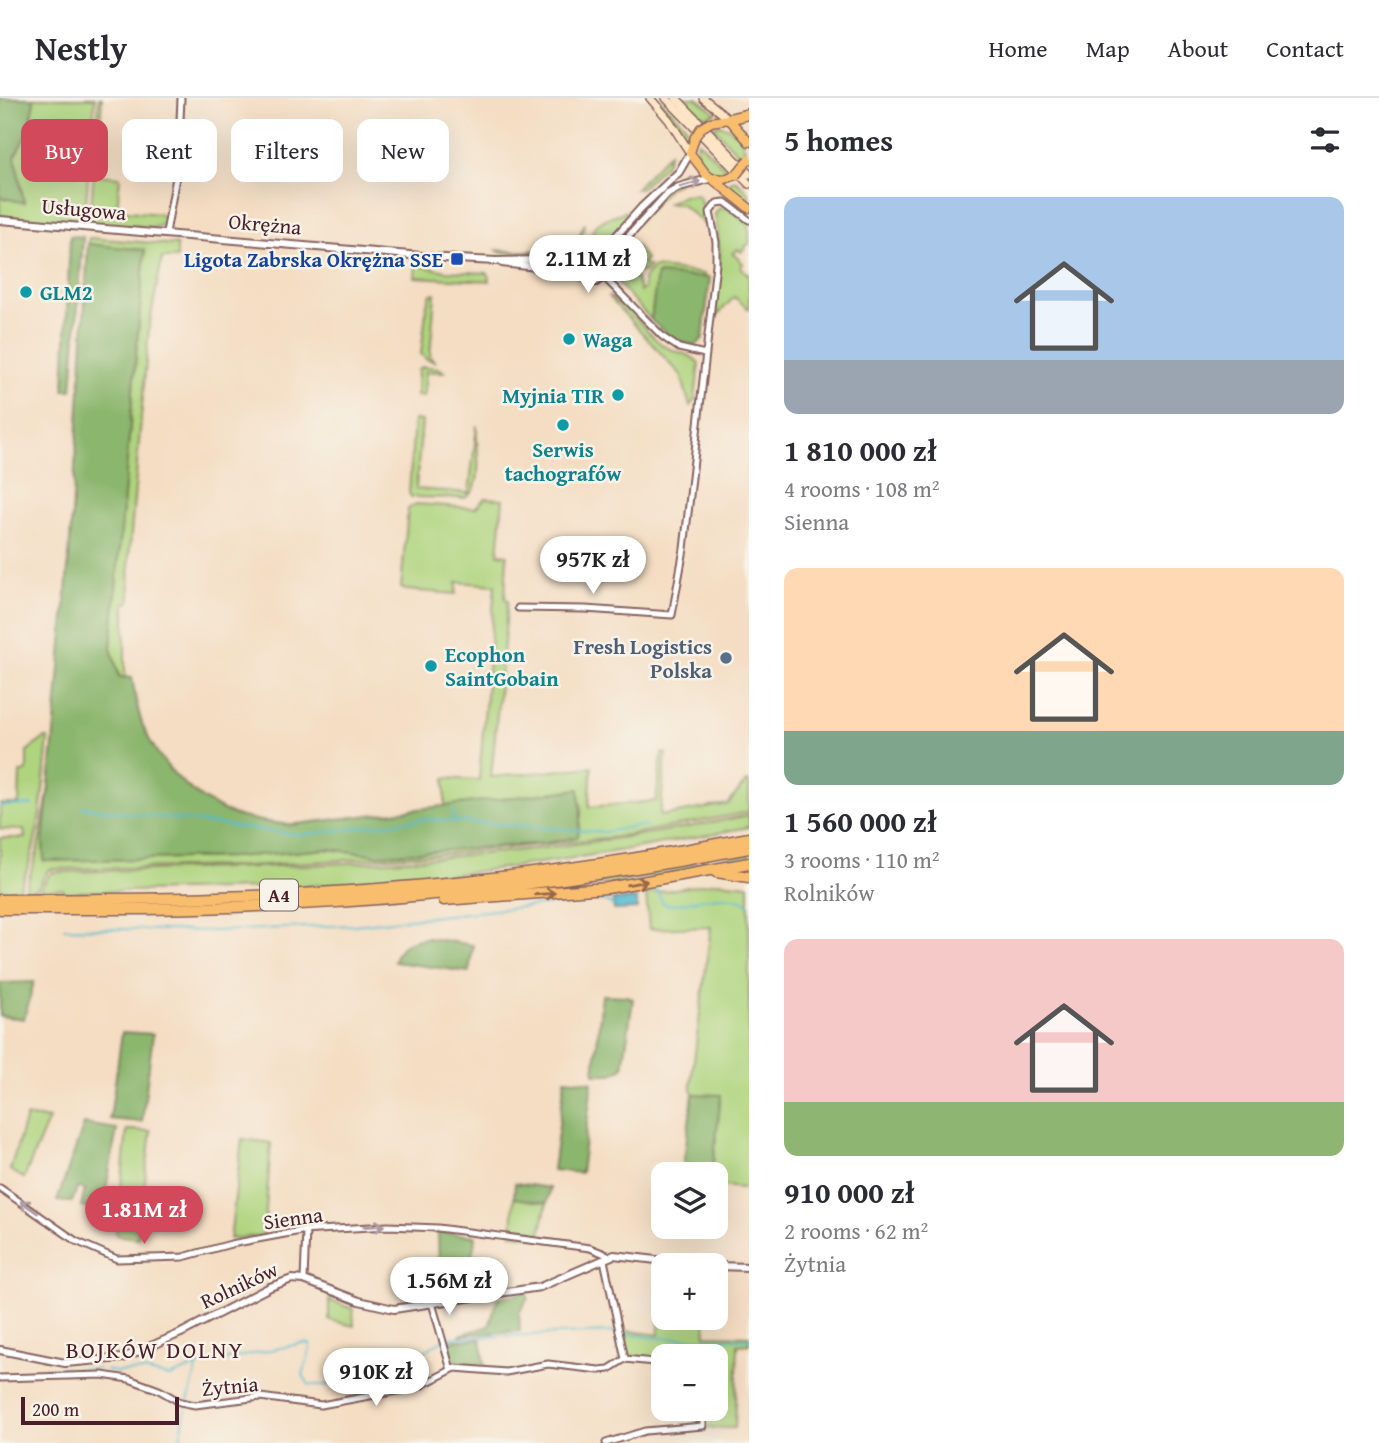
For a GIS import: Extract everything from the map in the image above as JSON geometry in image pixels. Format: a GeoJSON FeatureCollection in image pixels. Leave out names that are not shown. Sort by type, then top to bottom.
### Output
{"type":"FeatureCollection","features":[{"type":"Feature","properties":{"kind":"highway"},"geometry":{"type":"LineString","coordinates":[[729,119],[749,114]]}},
{"type":"Feature","properties":{"kind":"highway","name":"A4"},"geometry":{"type":"LineString","coordinates":[[0,900],[240,897],[419,886],[575,868],[709,846],[749,836]]}},
{"type":"Feature","properties":{"kind":"highway","name":"A4"},"geometry":{"type":"LineString","coordinates":[[0,909],[221,908],[404,897],[595,875],[749,848]]}},
{"type":"Feature","properties":{"kind":"highway"},"geometry":{"type":"LineString","coordinates":[[404,897],[438,900],[573,891],[631,885],[749,863]]}},
{"type":"Feature","properties":{"kind":"highway"},"geometry":{"type":"LineString","coordinates":[[701,872],[749,877]]}},
{"type":"Feature","properties":{"kind":"main road"},"geometry":{"type":"LineString","coordinates":[[650,98],[669,120],[698,165],[749,208]]}},
{"type":"Feature","properties":{"kind":"main road"},"geometry":{"type":"LineString","coordinates":[[666,98],[749,184]]}},
{"type":"Feature","properties":{"kind":"main road"},"geometry":{"type":"LineString","coordinates":[[676,98],[749,174]]}},
{"type":"Feature","properties":{"kind":"main road"},"geometry":{"type":"LineString","coordinates":[[703,98],[729,119],[749,142]]}},
{"type":"Feature","properties":{"kind":"main road"},"geometry":{"type":"LineString","coordinates":[[690,153],[695,136],[701,128],[711,122],[729,119]]}},
{"type":"Feature","properties":{"kind":"main road"},"geometry":{"type":"LineString","coordinates":[[712,178],[725,179],[736,175],[749,159]]}},
{"type":"Feature","properties":{"kind":"street"},"geometry":{"type":"LineString","coordinates":[[166,233],[178,166],[181,98]]}},
{"type":"Feature","properties":{"kind":"street"},"geometry":{"type":"LineString","coordinates":[[595,251],[608,259],[610,269],[605,278],[591,282],[579,272],[581,259],[589,252],[609,244],[684,165],[690,153]]}},
{"type":"Feature","properties":{"kind":"street"},"geometry":{"type":"LineString","coordinates":[[608,259],[668,192],[712,178]]}},
{"type":"Feature","properties":{"kind":"street"},"geometry":{"type":"LineString","coordinates":[[518,608],[522,606],[673,615],[684,549],[716,264],[716,242],[710,212],[718,203],[724,202],[749,219]]}},
{"type":"Feature","properties":{"kind":"street","name":"Usługowa"},"geometry":{"type":"LineString","coordinates":[[0,220],[166,233]]}},
{"type":"Feature","properties":{"kind":"street","name":"Okrężna"},"geometry":{"type":"LineString","coordinates":[[166,233],[496,261],[581,259]]}},
{"type":"Feature","properties":{"kind":"street","name":"Okrężna"},"geometry":{"type":"LineString","coordinates":[[496,261],[579,272]]}},
{"type":"Feature","properties":{"kind":"street"},"geometry":{"type":"LineString","coordinates":[[605,278],[663,337],[685,350],[705,354]]}},
{"type":"Feature","properties":{"kind":"street","name":"Sienna"},"geometry":{"type":"LineString","coordinates":[[0,1188],[76,1241],[117,1259],[183,1257],[231,1244],[303,1230],[388,1226],[438,1228],[590,1248],[603,1251],[607,1258]]}},
{"type":"Feature","properties":{"kind":"street"},"geometry":{"type":"LineString","coordinates":[[303,1230],[304,1280]]}},
{"type":"Feature","properties":{"kind":"street","name":"Rolników"},"geometry":{"type":"LineString","coordinates":[[0,1350],[65,1363],[123,1358],[181,1333],[280,1282],[292,1279],[304,1280],[359,1301],[394,1309],[540,1287],[619,1255],[651,1259]]}},
{"type":"Feature","properties":{"kind":"street"},"geometry":{"type":"LineString","coordinates":[[607,1258],[625,1359]]}},
{"type":"Feature","properties":{"kind":"street"},"geometry":{"type":"LineString","coordinates":[[728,1266],[749,1267]]}},
{"type":"Feature","properties":{"kind":"street"},"geometry":{"type":"LineString","coordinates":[[432,1303],[451,1370]]}},
{"type":"Feature","properties":{"kind":"street","name":"Żytnia"},"geometry":{"type":"LineString","coordinates":[[0,1378],[102,1375],[129,1379],[159,1390],[180,1402],[195,1405],[260,1397],[321,1405],[418,1387],[451,1370],[464,1367],[506,1372],[548,1364],[599,1370],[609,1369],[625,1359],[651,1362]]}},
{"type":"Feature","properties":{"kind":"street"},"geometry":{"type":"LineString","coordinates":[[606,1443],[645,1430],[703,1426],[703,1421]]}},
{"type":"Feature","properties":{"kind":"green space"},"geometry":{"type":"Polygon","coordinates":[[[0,98],[34,98],[32,119],[21,119],[21,144],[15,156],[24,203],[0,197],[0,98]]]}},
{"type":"Feature","properties":{"kind":"green space"},"geometry":{"type":"Polygon","coordinates":[[[34,98],[95,98],[93,119],[32,119],[34,98]]]}},
{"type":"Feature","properties":{"kind":"green space"},"geometry":{"type":"Polygon","coordinates":[[[99,98],[102,98],[101,119],[98,119],[99,98]]]}},
{"type":"Feature","properties":{"kind":"green space"},"geometry":{"type":"Polygon","coordinates":[[[655,98],[660,98],[690,131],[685,139],[655,98]]]}},
{"type":"Feature","properties":{"kind":"green space"},"geometry":{"type":"Polygon","coordinates":[[[682,98],[697,98],[716,113],[705,117],[682,98]]]}},
{"type":"Feature","properties":{"kind":"green space"},"geometry":{"type":"Polygon","coordinates":[[[720,125],[731,129],[743,142],[743,159],[713,127],[720,125]]]}},
{"type":"Feature","properties":{"kind":"green space"},"geometry":{"type":"Polygon","coordinates":[[[698,141],[729,172],[716,173],[704,166],[697,154],[698,141]]]}},
{"type":"Feature","properties":{"kind":"green space"},"geometry":{"type":"Polygon","coordinates":[[[21,144],[21,182],[88,182],[84,224],[0,216],[0,197],[24,202],[15,156],[21,144]]]}},
{"type":"Feature","properties":{"kind":"green space"},"geometry":{"type":"Polygon","coordinates":[[[670,152],[665,165],[640,189],[635,189],[670,152]]]}},
{"type":"Feature","properties":{"kind":"green space"},"geometry":{"type":"Polygon","coordinates":[[[685,169],[695,178],[669,187],[608,254],[606,252],[656,196],[685,169]]]}},
{"type":"Feature","properties":{"kind":"green space"},"geometry":{"type":"Polygon","coordinates":[[[108,176],[120,177],[117,210],[160,214],[165,217],[163,224],[157,227],[90,224],[93,182],[108,182],[108,176]]]}},
{"type":"Feature","properties":{"kind":"green space"},"geometry":{"type":"Polygon","coordinates":[[[736,180],[749,193],[749,204],[724,184],[736,180]]]}},
{"type":"Feature","properties":{"kind":"green space"},"geometry":{"type":"Polygon","coordinates":[[[683,195],[699,196],[708,227],[681,204],[668,203],[683,195]]]}},
{"type":"Feature","properties":{"kind":"green space"},"geometry":{"type":"Polygon","coordinates":[[[720,207],[730,209],[749,224],[749,243],[741,252],[738,249],[733,254],[743,263],[741,268],[749,275],[749,309],[734,297],[715,318],[720,253],[715,214],[720,207]]]}},
{"type":"Feature","properties":{"kind":"green space"},"geometry":{"type":"Polygon","coordinates":[[[637,208],[606,244],[595,246],[592,234],[599,223],[637,208]]]}},
{"type":"Feature","properties":{"kind":"green space"},"geometry":{"type":"Polygon","coordinates":[[[585,223],[578,248],[573,254],[497,250],[538,250],[567,244],[577,240],[585,223]]]}},
{"type":"Feature","properties":{"kind":"green space"},"geometry":{"type":"Polygon","coordinates":[[[70,236],[83,237],[72,390],[64,390],[70,236]]]}},
{"type":"Feature","properties":{"kind":"green space"},"geometry":{"type":"Polygon","coordinates":[[[89,238],[177,245],[177,258],[162,258],[149,327],[129,557],[130,602],[125,603],[125,678],[120,677],[111,648],[145,250],[88,244],[89,238]]]}},
{"type":"Feature","properties":{"kind":"green space"},"geometry":{"type":"Polygon","coordinates":[[[88,244],[145,250],[111,648],[119,677],[132,678],[143,726],[167,766],[202,798],[230,813],[289,825],[579,789],[581,814],[578,837],[546,843],[377,855],[327,849],[234,857],[44,861],[43,842],[70,543],[88,244]]]}},
{"type":"Feature","properties":{"kind":"green space"},"geometry":{"type":"Polygon","coordinates":[[[630,245],[636,246],[646,259],[643,262],[645,266],[649,266],[646,271],[638,272],[635,267],[632,268],[640,291],[644,289],[643,279],[654,267],[704,274],[704,278],[657,274],[651,320],[619,284],[619,262],[630,245]]]}},
{"type":"Feature","properties":{"kind":"green space"},"geometry":{"type":"Polygon","coordinates":[[[594,255],[602,258],[605,266],[602,274],[594,277],[586,274],[583,266],[586,258],[594,255]]]}},
{"type":"Feature","properties":{"kind":"green space"},"geometry":{"type":"Polygon","coordinates":[[[416,265],[446,271],[487,273],[490,281],[415,277],[416,265]]]}},
{"type":"Feature","properties":{"kind":"green space"},"geometry":{"type":"Polygon","coordinates":[[[657,274],[710,278],[703,338],[696,346],[673,340],[651,320],[657,274]]]}},
{"type":"Feature","properties":{"kind":"green space"},"geometry":{"type":"Polygon","coordinates":[[[435,293],[430,356],[434,361],[421,354],[427,304],[431,294],[435,293]]]}},
{"type":"Feature","properties":{"kind":"green space"},"geometry":{"type":"Polygon","coordinates":[[[608,296],[630,312],[661,344],[692,357],[699,364],[695,399],[690,406],[681,375],[608,296]]]}},
{"type":"Feature","properties":{"kind":"green space"},"geometry":{"type":"Polygon","coordinates":[[[439,368],[444,372],[426,372],[424,396],[417,396],[418,369],[439,368]]]}},
{"type":"Feature","properties":{"kind":"green space"},"geometry":{"type":"Polygon","coordinates":[[[414,420],[422,421],[416,489],[469,493],[477,425],[478,476],[471,493],[464,498],[411,497],[409,493],[414,420]]]}},
{"type":"Feature","properties":{"kind":"green space"},"geometry":{"type":"Polygon","coordinates":[[[485,498],[503,499],[498,554],[507,555],[505,599],[508,600],[491,777],[592,767],[589,807],[656,801],[662,753],[666,753],[660,816],[728,804],[746,782],[749,782],[749,812],[616,837],[459,853],[246,866],[57,869],[48,870],[37,889],[25,890],[37,853],[49,788],[43,842],[45,861],[234,857],[327,849],[377,855],[581,814],[579,789],[445,807],[445,778],[479,780],[495,585],[457,582],[456,594],[401,588],[408,509],[416,504],[475,508],[485,498]]]}},
{"type":"Feature","properties":{"kind":"green space"},"geometry":{"type":"Polygon","coordinates":[[[48,738],[42,796],[32,853],[19,889],[0,890],[0,838],[25,838],[24,830],[0,829],[0,804],[19,804],[20,772],[27,771],[27,751],[48,738]]]}},
{"type":"Feature","properties":{"kind":"green space"},"geometry":{"type":"Polygon","coordinates":[[[749,815],[749,827],[710,835],[430,877],[248,888],[65,892],[63,889],[40,890],[49,875],[54,872],[316,865],[490,853],[577,844],[749,815]]]}},
{"type":"Feature","properties":{"kind":"green space"},"geometry":{"type":"Polygon","coordinates":[[[749,854],[749,860],[616,883],[530,889],[647,872],[749,854]]]}},
{"type":"Feature","properties":{"kind":"green space"},"geometry":{"type":"Polygon","coordinates":[[[717,882],[749,885],[749,1189],[728,1186],[728,1162],[713,1162],[721,1096],[693,1094],[691,1084],[711,927],[649,929],[646,894],[717,882]]]}},
{"type":"Feature","properties":{"kind":"green space"},"geometry":{"type":"Polygon","coordinates":[[[428,938],[473,945],[469,972],[394,962],[398,951],[406,944],[428,938]]]}},
{"type":"Feature","properties":{"kind":"green space"},"geometry":{"type":"Polygon","coordinates":[[[34,982],[24,1019],[0,1016],[0,983],[34,982]]]}},
{"type":"Feature","properties":{"kind":"green space"},"geometry":{"type":"Polygon","coordinates":[[[602,995],[627,996],[633,999],[623,1068],[612,1074],[594,1074],[602,995]]]}},
{"type":"Feature","properties":{"kind":"green space"},"geometry":{"type":"Polygon","coordinates":[[[122,1032],[153,1034],[142,1122],[110,1119],[122,1032]]]}},
{"type":"Feature","properties":{"kind":"green space"},"geometry":{"type":"Polygon","coordinates":[[[565,1079],[592,1082],[581,1173],[553,1170],[565,1079]]]}},
{"type":"Feature","properties":{"kind":"green space"},"geometry":{"type":"Polygon","coordinates":[[[693,1094],[721,1095],[713,1162],[684,1162],[693,1094]]]}},
{"type":"Feature","properties":{"kind":"green space"},"geometry":{"type":"Polygon","coordinates":[[[26,1117],[49,1119],[24,1178],[10,1170],[26,1117]]]}},
{"type":"Feature","properties":{"kind":"green space"},"geometry":{"type":"Polygon","coordinates":[[[84,1124],[117,1129],[102,1211],[81,1207],[85,1189],[77,1188],[72,1202],[57,1201],[84,1124]]]}},
{"type":"Feature","properties":{"kind":"green space"},"geometry":{"type":"Polygon","coordinates":[[[127,1130],[151,1131],[138,1238],[116,1235],[127,1130]]]}},
{"type":"Feature","properties":{"kind":"green space"},"geometry":{"type":"Polygon","coordinates":[[[242,1139],[271,1143],[264,1235],[230,1239],[242,1139]]]}},
{"type":"Feature","properties":{"kind":"green space"},"geometry":{"type":"Polygon","coordinates":[[[515,1183],[550,1188],[547,1203],[514,1198],[515,1183]]]}},
{"type":"Feature","properties":{"kind":"green space"},"geometry":{"type":"Polygon","coordinates":[[[514,1195],[547,1203],[539,1238],[512,1234],[514,1195]]]}},
{"type":"Feature","properties":{"kind":"green space"},"geometry":{"type":"Polygon","coordinates":[[[438,1232],[476,1236],[471,1260],[460,1272],[448,1263],[439,1265],[438,1232]]]}},
{"type":"Feature","properties":{"kind":"green space"},"geometry":{"type":"Polygon","coordinates":[[[527,1293],[528,1298],[519,1313],[520,1331],[459,1335],[489,1326],[498,1298],[527,1293]]]}},
{"type":"Feature","properties":{"kind":"green space"},"geometry":{"type":"Polygon","coordinates":[[[329,1300],[353,1309],[354,1326],[329,1320],[329,1300]]]}},
{"type":"Feature","properties":{"kind":"green space"},"geometry":{"type":"Polygon","coordinates":[[[622,1330],[659,1335],[659,1330],[706,1330],[706,1335],[749,1336],[749,1344],[738,1345],[735,1428],[705,1428],[705,1421],[728,1421],[728,1344],[651,1344],[651,1359],[629,1356],[622,1330]]]}},
{"type":"Feature","properties":{"kind":"green space"},"geometry":{"type":"Polygon","coordinates":[[[481,1339],[485,1366],[472,1363],[453,1365],[447,1341],[481,1339]]]}},
{"type":"Feature","properties":{"kind":"water"},"geometry":{"type":"Polygon","coordinates":[[[637,899],[637,909],[614,910],[613,900],[637,899]]]}},
{"type":"Feature","properties":{"kind":"waterway"},"geometry":{"type":"LineString","coordinates":[[0,806],[32,805]]}},
{"type":"Feature","properties":{"kind":"waterway"},"geometry":{"type":"LineString","coordinates":[[82,807],[301,835],[424,819],[605,832],[643,825],[646,827]]}},
{"type":"Feature","properties":{"kind":"waterway"},"geometry":{"type":"LineString","coordinates":[[453,811],[454,820]]}},
{"type":"Feature","properties":{"kind":"waterway"},"geometry":{"type":"LineString","coordinates":[[657,890],[662,902],[668,905],[720,897],[740,899],[749,904]]}},
{"type":"Feature","properties":{"kind":"waterway"},"geometry":{"type":"LineString","coordinates":[[64,928],[215,931],[354,925],[598,899],[613,905]]}},
{"type":"Feature","properties":{"kind":"waterway"},"geometry":{"type":"LineString","coordinates":[[105,1370],[144,1371],[169,1377],[197,1366],[303,1343],[310,1344],[303,1375],[309,1385],[327,1385],[351,1375],[398,1369],[445,1338],[615,1332]]}},
{"type":"Feature","properties":{"kind":"waterway"},"geometry":{"type":"LineString","coordinates":[[622,1333],[653,1338],[749,1339]]}},
{"type":"Feature","properties":{"kind":"waterway"},"geometry":{"type":"LineString","coordinates":[[45,1368],[99,1369]]}},
{"type":"Feature","properties":{"kind":"waterway"},"geometry":{"type":"LineString","coordinates":[[188,1401],[197,1368]]}},
{"type":"Feature","properties":{"kind":"waterway"},"geometry":{"type":"LineString","coordinates":[[179,1443],[186,1408]]}},
{"type":"Feature","properties":{"kind":"place","name":"Ligota Zabrska Okrężna SSE"},"geometry":{"type":"Point","coordinates":[457,259]}},
{"type":"Feature","properties":{"kind":"place","name":"GLM2"},"geometry":{"type":"Point","coordinates":[26,292]}},
{"type":"Feature","properties":{"kind":"place","name":"Waga"},"geometry":{"type":"Point","coordinates":[569,339]}},
{"type":"Feature","properties":{"kind":"place","name":"Myjnia TIR"},"geometry":{"type":"Point","coordinates":[618,395]}},
{"type":"Feature","properties":{"kind":"place","name":"Serwis tachografów"},"geometry":{"type":"Point","coordinates":[563,425]}},
{"type":"Feature","properties":{"kind":"place","name":"Fresh Logistics Polska"},"geometry":{"type":"Point","coordinates":[726,658]}},
{"type":"Feature","properties":{"kind":"place","name":"Ecophon SaintGobain"},"geometry":{"type":"Point","coordinates":[431,666]}},
{"type":"Feature","properties":{"kind":"district","name":"BOJKÓW DOLNY"},"geometry":{"type":"Point","coordinates":[155,1349]}}]}
